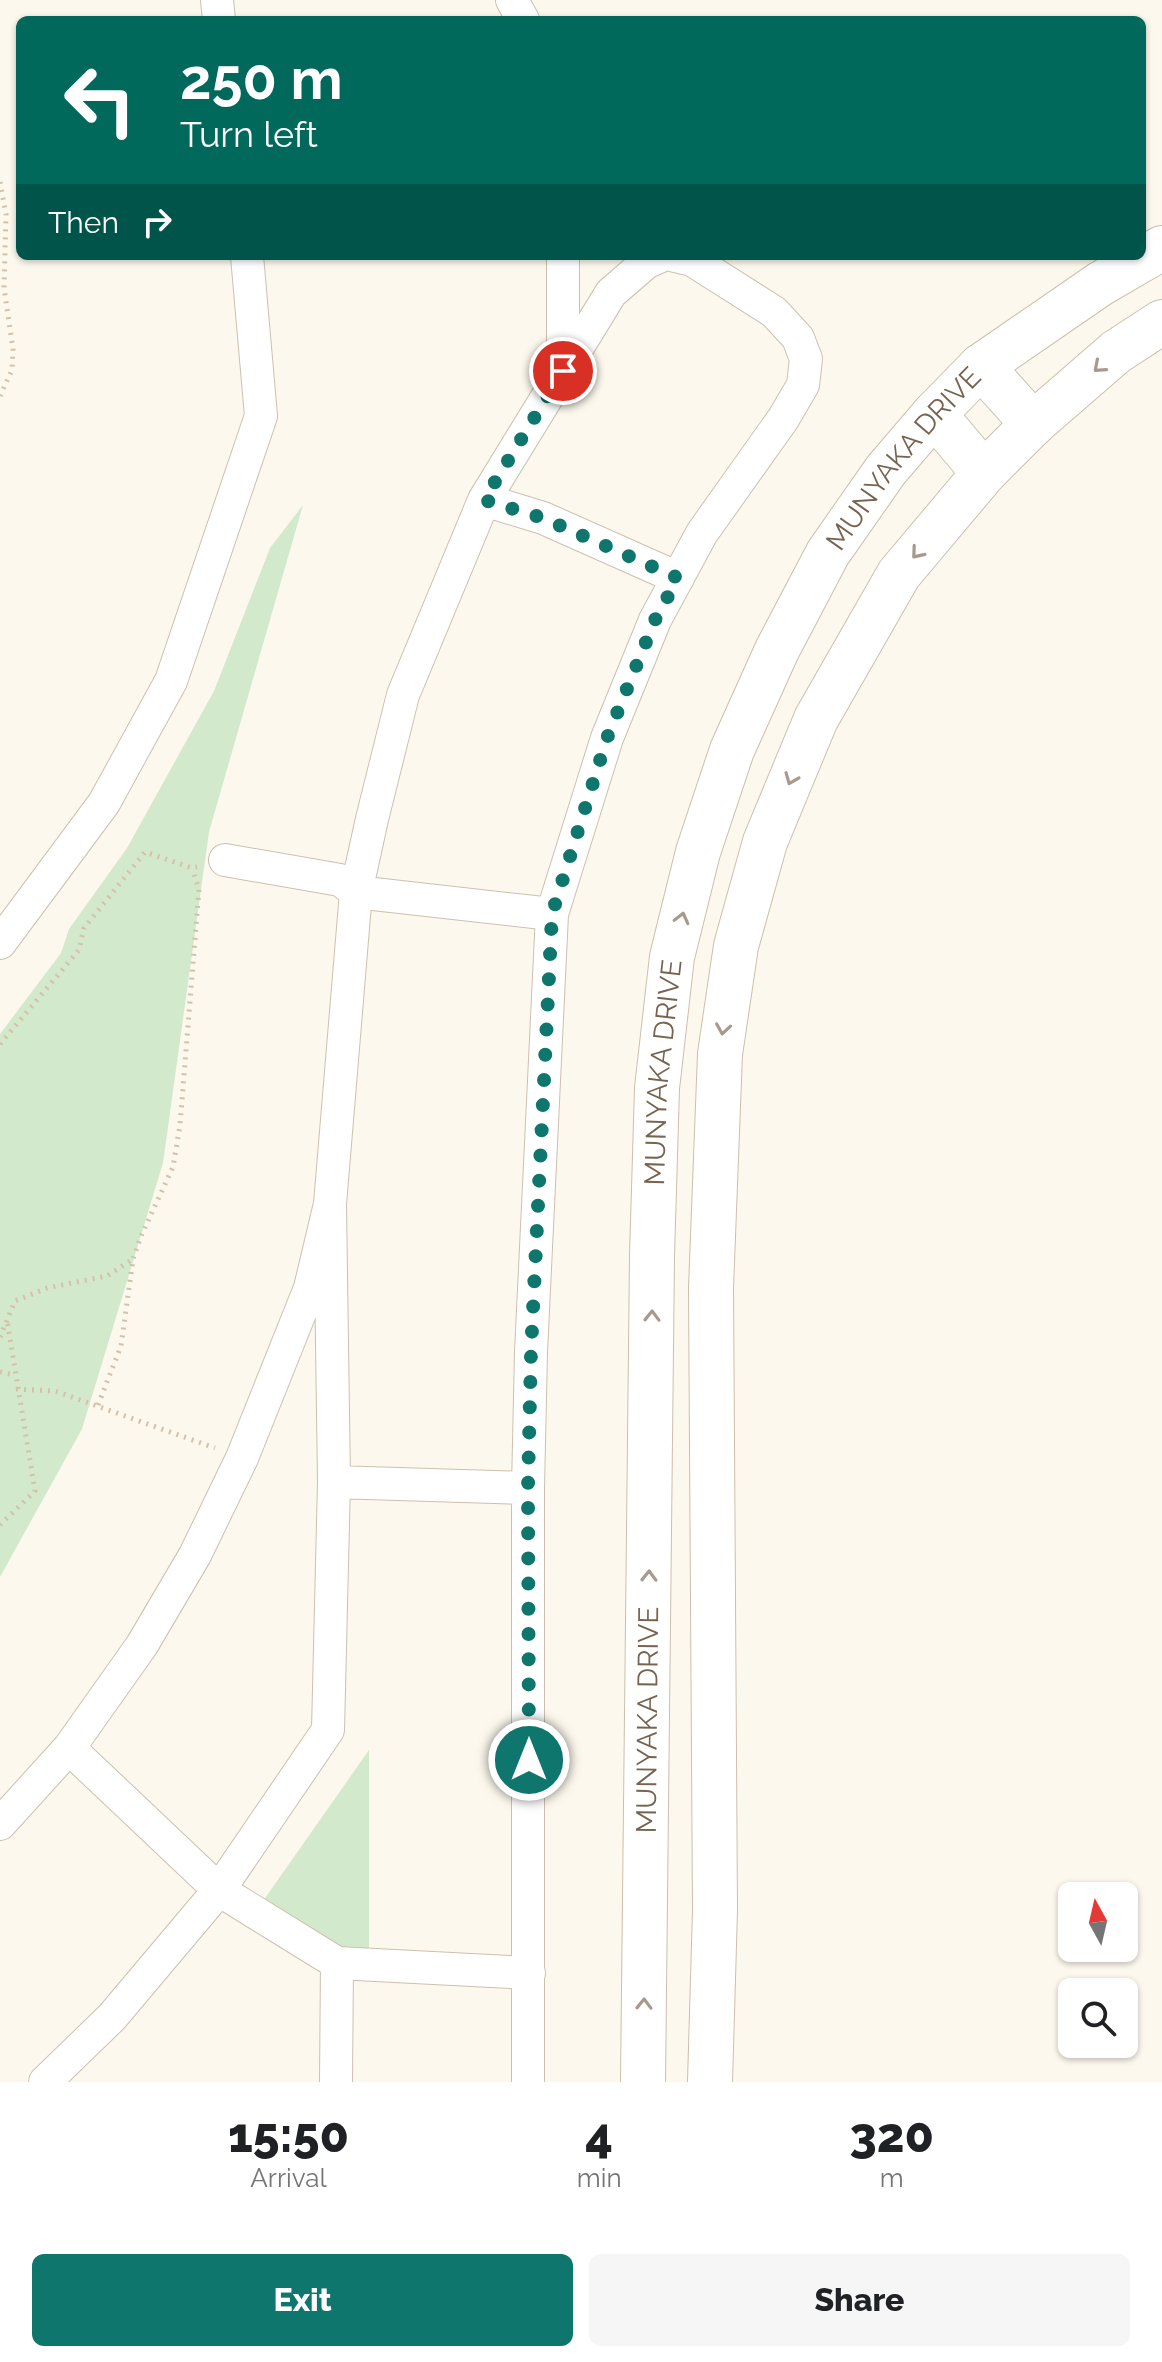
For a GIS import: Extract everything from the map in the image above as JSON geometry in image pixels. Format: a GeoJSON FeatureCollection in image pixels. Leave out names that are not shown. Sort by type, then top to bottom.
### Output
{"type":"FeatureCollection","features":[{"type":"Feature","properties":{"kind":"main road","name":"MUNYAKA DRIVE"},"geometry":{"type":"LineString","coordinates":[[643,2082],[657,1088],[672,957],[698,852],[732,750],[777,650],[828,553],[886,470],[981,366],[1100,284],[1141,260]]}},
{"type":"Feature","properties":{"kind":"main road","name":"MUNYAKA DRIVE"},"geometry":{"type":"LineString","coordinates":[[710,2082],[715,1910],[711,1288],[720,1054],[736,946],[765,842],[816,719],[899,574],[984,473],[1033,424],[1116,352],[1162,322]]}},
{"type":"Feature","properties":{"kind":"main road"},"geometry":{"type":"LineString","coordinates":[[981,366],[1033,424]]}},
{"type":"Feature","properties":{"kind":"main road"},"geometry":{"type":"LineString","coordinates":[[934,414],[984,473]]}},
{"type":"Feature","properties":{"kind":"street"},"geometry":{"type":"LineString","coordinates":[[0,943],[104,803],[171,681],[261,416],[247,260]]}},
{"type":"Feature","properties":{"kind":"street"},"geometry":{"type":"LineString","coordinates":[[563,260],[563,371]]}},
{"type":"Feature","properties":{"kind":"street"},"geometry":{"type":"LineString","coordinates":[[45,2082],[112,2017],[219,1890],[328,1730],[334,1482],[330,1204],[356,892],[403,695],[484,500],[611,293],[652,260]]}},
{"type":"Feature","properties":{"kind":"street"},"geometry":{"type":"LineString","coordinates":[[528,2082],[528,1488],[531,1352],[552,914],[607,738],[655,620],[702,533],[783,419],[803,385],[806,359],[798,338],[774,312],[692,260]]}},
{"type":"Feature","properties":{"kind":"street"},"geometry":{"type":"LineString","coordinates":[[484,500],[543,518],[678,578]]}},
{"type":"Feature","properties":{"kind":"street"},"geometry":{"type":"LineString","coordinates":[[225,860],[340,880],[356,892],[552,914]]}},
{"type":"Feature","properties":{"kind":"street"},"geometry":{"type":"LineString","coordinates":[[0,1824],[69,1748],[142,1645],[195,1555],[242,1458],[310,1288],[330,1204]]}},
{"type":"Feature","properties":{"kind":"street"},"geometry":{"type":"LineString","coordinates":[[334,1482],[528,1488]]}},
{"type":"Feature","properties":{"kind":"street"},"geometry":{"type":"LineString","coordinates":[[69,1748],[219,1890],[337,1963],[529,1973]]}},
{"type":"Feature","properties":{"kind":"street"},"geometry":{"type":"LineString","coordinates":[[335,2081],[337,1963]]}},
{"type":"Feature","properties":{"kind":"path"},"geometry":{"type":"LineString","coordinates":[[0,182],[6,214],[4,288],[13,349],[12,370],[0,396]]}},
{"type":"Feature","properties":{"kind":"path"},"geometry":{"type":"LineString","coordinates":[[0,1044],[79,950],[84,928],[145,852],[192,868],[225,860]]}},
{"type":"Feature","properties":{"kind":"path"},"geometry":{"type":"LineString","coordinates":[[98,1405],[121,1346],[133,1259],[173,1167],[180,1125],[199,889],[192,868]]}},
{"type":"Feature","properties":{"kind":"path"},"geometry":{"type":"LineString","coordinates":[[0,1337],[15,1301],[31,1292],[107,1276],[133,1259]]}},
{"type":"Feature","properties":{"kind":"path"},"geometry":{"type":"LineString","coordinates":[[0,1525],[35,1491],[7,1320]]}},
{"type":"Feature","properties":{"kind":"path"},"geometry":{"type":"LineString","coordinates":[[0,1372],[14,1375]]}},
{"type":"Feature","properties":{"kind":"path"},"geometry":{"type":"LineString","coordinates":[[16,1389],[55,1391],[242,1458]]}},
{"type":"Feature","properties":{"kind":"green space"},"geometry":{"type":"Polygon","coordinates":[[[303,505],[209,832],[163,1163],[82,1429],[0,1577],[0,1034],[61,953],[69,929],[127,848],[214,691],[270,548],[303,505]]]}},
{"type":"Feature","properties":{"kind":"green space"},"geometry":{"type":"Polygon","coordinates":[[[369,1750],[369,1951],[336,1951],[263,1901],[369,1750]]]}},
{"type":"Feature","properties":{"kind":"route"},"geometry":{"type":"LineString","coordinates":[[529,1760],[531,1352],[552,914],[607,738],[655,620],[678,578],[543,518],[484,500],[563,371]]}}]}
